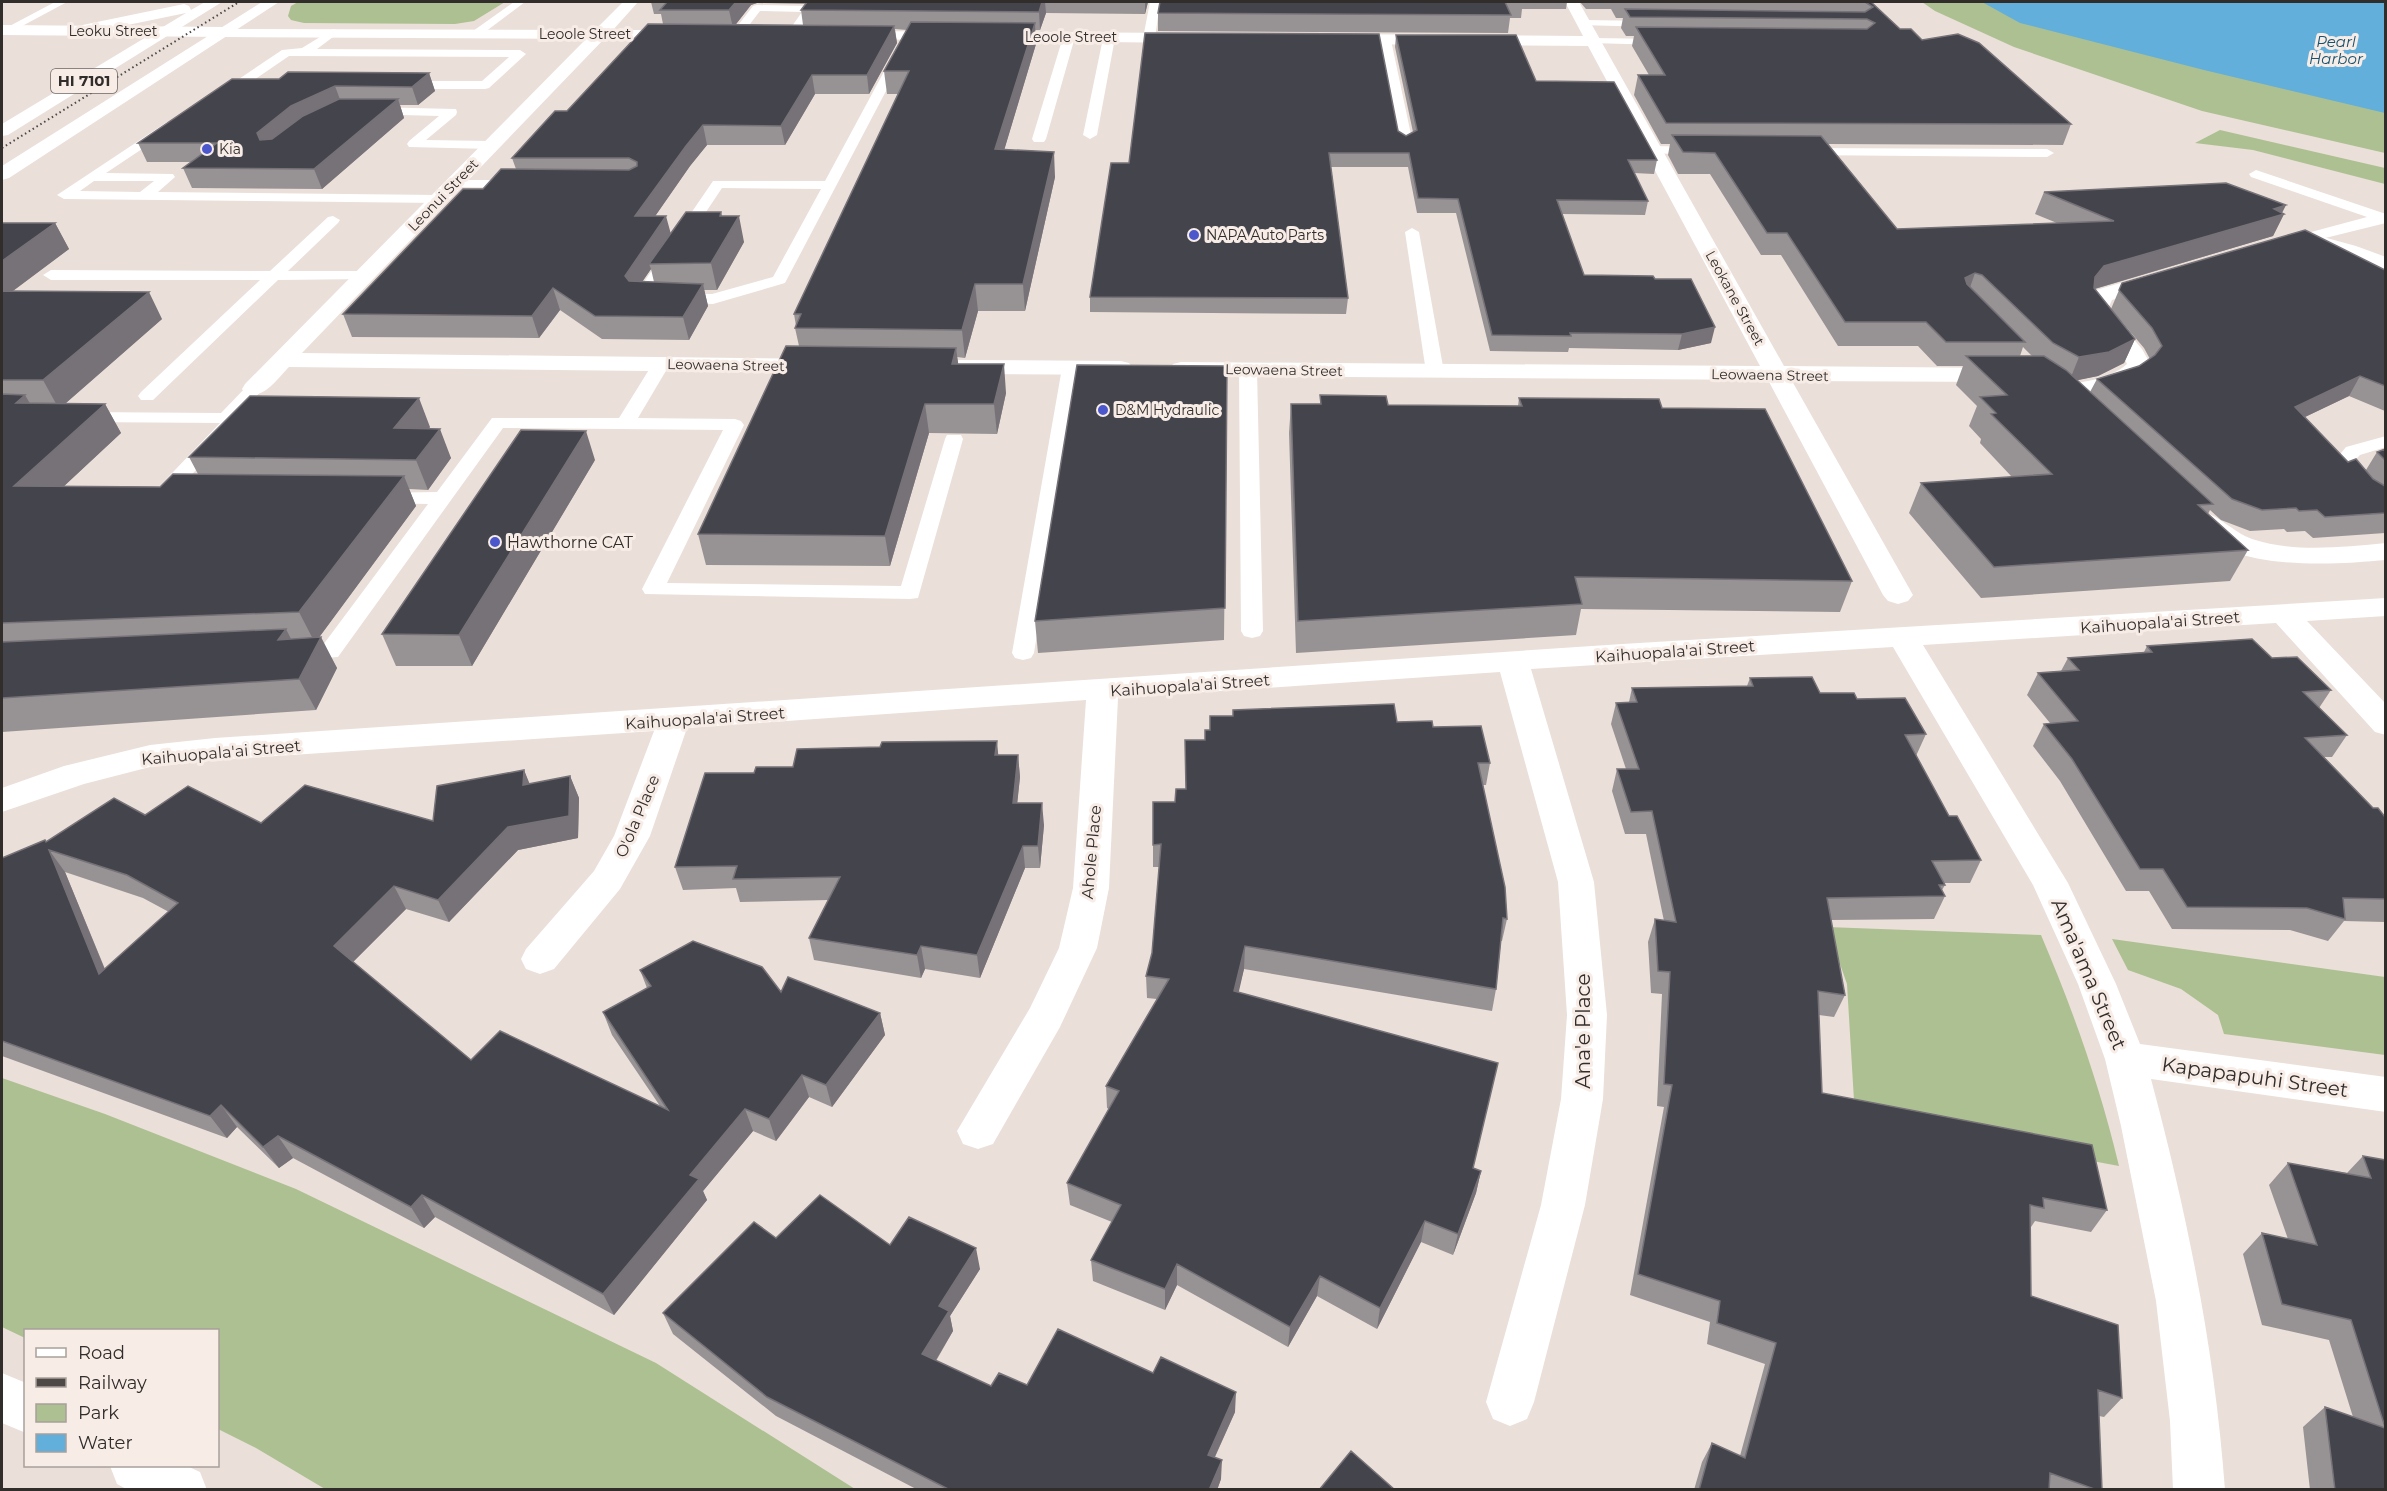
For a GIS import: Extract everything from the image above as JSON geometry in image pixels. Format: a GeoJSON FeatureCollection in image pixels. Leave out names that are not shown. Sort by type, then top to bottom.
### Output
{"type":"FeatureCollection","features":[{"type":"Feature","properties":{"kind":"main road"},"geometry":{"type":"LineString","coordinates":[[74,31],[156,16],[202,2]]}},
{"type":"Feature","properties":{"kind":"main road","name":"HI 7101"},"geometry":{"type":"LineString","coordinates":[[2,130],[215,2]]}},
{"type":"Feature","properties":{"kind":"main road"},"geometry":{"type":"LineString","coordinates":[[225,32],[220,26],[223,15],[244,2]]}},
{"type":"Feature","properties":{"kind":"main road","name":"HI 7101"},"geometry":{"type":"LineString","coordinates":[[2,174],[272,2]]}},
{"type":"Feature","properties":{"kind":"main road","name":"Leonui Street"},"geometry":{"type":"LineString","coordinates":[[255,389],[631,2]]}},
{"type":"Feature","properties":{"kind":"main road","name":"Leokane Street"},"geometry":{"type":"LineString","coordinates":[[1572,2],[1898,595]]}},
{"type":"Feature","properties":{"kind":"main road","name":"Leoku Street"},"geometry":{"type":"LineString","coordinates":[[4,30],[225,32]]}},
{"type":"Feature","properties":{"kind":"main road"},"geometry":{"type":"LineString","coordinates":[[74,31],[112,43],[117,49],[111,64]]}},
{"type":"Feature","properties":{"kind":"main road","name":"Leoole Street"},"geometry":{"type":"LineString","coordinates":[[225,32],[702,35]]}},
{"type":"Feature","properties":{"kind":"main road"},"geometry":{"type":"LineString","coordinates":[[1321,39],[1385,40],[1588,32]]}},
{"type":"Feature","properties":{"kind":"main road"},"geometry":{"type":"LineString","coordinates":[[730,35],[758,35]]}},
{"type":"Feature","properties":{"kind":"main road"},"geometry":{"type":"LineString","coordinates":[[786,35],[814,36]]}},
{"type":"Feature","properties":{"kind":"main road","name":"Leoole Street"},"geometry":{"type":"LineString","coordinates":[[838,36],[1206,38]]}},
{"type":"Feature","properties":{"kind":"main road"},"geometry":{"type":"LineString","coordinates":[[2281,242],[2305,238],[2349,250],[2385,265]]}},
{"type":"Feature","properties":{"kind":"main road","name":"Leowaena Street"},"geometry":{"type":"LineString","coordinates":[[931,366],[1777,375],[2046,383],[2096,387],[2132,373],[2139,365],[2134,354],[2097,310],[2098,303],[2104,295],[2184,271]]}},
{"type":"Feature","properties":{"kind":"main road","name":"Leowaena Street"},"geometry":{"type":"LineString","coordinates":[[282,360],[849,366]]}},
{"type":"Feature","properties":{"kind":"main road"},"geometry":{"type":"LineString","coordinates":[[2046,383],[2090,416]]}},
{"type":"Feature","properties":{"kind":"main road"},"geometry":{"type":"LineString","coordinates":[[2184,504],[2210,528],[2262,549],[2289,555],[2322,557],[2385,551]]}},
{"type":"Feature","properties":{"kind":"main road","name":"Kaihuopala'ai Street"},"geometry":{"type":"LineString","coordinates":[[2,800],[76,774],[150,756],[215,749],[1102,691],[1513,661],[2015,632],[2385,607]]}},
{"type":"Feature","properties":{"kind":"main road"},"geometry":{"type":"LineString","coordinates":[[2284,614],[2385,724]]}},
{"type":"Feature","properties":{"kind":"main road","name":"Ama'ama Street"},"geometry":{"type":"LineString","coordinates":[[1903,637],[2050,883],[2097,984],[2125,1059],[2142,1126],[2179,1301],[2195,1421],[2199,1490]]}},
{"type":"Feature","properties":{"kind":"main road","name":"Ana'e Place"},"geometry":{"type":"LineString","coordinates":[[1510,1402],[1563,1205],[1582,1099],[1587,1015],[1576,882],[1513,661]]}},
{"type":"Feature","properties":{"kind":"main road","name":"Ahole Place"},"geometry":{"type":"LineString","coordinates":[[978,1131],[1046,1016],[1078,948],[1091,888],[1102,691]]}},
{"type":"Feature","properties":{"kind":"main road","name":"O'ola Place"},"geometry":{"type":"LineString","coordinates":[[540,959],[612,871],[632,836],[674,720]]}},
{"type":"Feature","properties":{"kind":"main road","name":"Kapapapuhi Street"},"geometry":{"type":"LineString","coordinates":[[2125,1059],[2385,1095]]}},
{"type":"Feature","properties":{"kind":"main road"},"geometry":{"type":"LineString","coordinates":[[2,1397],[24,1408]]}},
{"type":"Feature","properties":{"kind":"main road"},"geometry":{"type":"LineString","coordinates":[[137,1467],[182,1490]]}},
{"type":"Feature","properties":{"kind":"lane"},"geometry":{"type":"LineString","coordinates":[[4,30],[62,2]]}},
{"type":"Feature","properties":{"kind":"lane"},"geometry":{"type":"LineString","coordinates":[[477,33],[520,2]]}},
{"type":"Feature","properties":{"kind":"lane"},"geometry":{"type":"LineString","coordinates":[[1149,38],[1155,2]]}},
{"type":"Feature","properties":{"kind":"lane"},"geometry":{"type":"LineString","coordinates":[[730,35],[758,8],[810,9],[786,35]]}},
{"type":"Feature","properties":{"kind":"lane"},"geometry":{"type":"LineString","coordinates":[[830,185],[718,184],[640,298],[713,299],[779,280],[830,185],[903,36],[904,20]]}},
{"type":"Feature","properties":{"kind":"lane"},"geometry":{"type":"LineString","coordinates":[[1588,32],[1664,24]]}},
{"type":"Feature","properties":{"kind":"lane"},"geometry":{"type":"LineString","coordinates":[[305,52],[333,32]]}},
{"type":"Feature","properties":{"kind":"lane"},"geometry":{"type":"LineString","coordinates":[[1588,32],[1675,42]]}},
{"type":"Feature","properties":{"kind":"lane"},"geometry":{"type":"LineString","coordinates":[[433,85],[451,69],[502,34]]}},
{"type":"Feature","properties":{"kind":"lane"},"geometry":{"type":"LineString","coordinates":[[1039,139],[1069,37]]}},
{"type":"Feature","properties":{"kind":"lane"},"geometry":{"type":"LineString","coordinates":[[1090,135],[1109,38]]}},
{"type":"Feature","properties":{"kind":"lane"},"geometry":{"type":"LineString","coordinates":[[1385,40],[1406,144]]}},
{"type":"Feature","properties":{"kind":"lane"},"geometry":{"type":"LineString","coordinates":[[201,102],[240,84],[286,52],[520,54],[485,85],[388,85]]}},
{"type":"Feature","properties":{"kind":"lane"},"geometry":{"type":"LineString","coordinates":[[334,65],[351,52]]}},
{"type":"Feature","properties":{"kind":"lane"},"geometry":{"type":"LineString","coordinates":[[240,84],[263,84]]}},
{"type":"Feature","properties":{"kind":"lane"},"geometry":{"type":"LineString","coordinates":[[354,111],[451,112],[414,144],[491,145]]}},
{"type":"Feature","properties":{"kind":"lane"},"geometry":{"type":"LineString","coordinates":[[174,121],[64,195],[439,199]]}},
{"type":"Feature","properties":{"kind":"lane"},"geometry":{"type":"LineString","coordinates":[[1654,150],[1713,151]]}},
{"type":"Feature","properties":{"kind":"lane"},"geometry":{"type":"LineString","coordinates":[[1785,152],[2047,153]]}},
{"type":"Feature","properties":{"kind":"lane"},"geometry":{"type":"LineString","coordinates":[[2256,174],[2384,218]]}},
{"type":"Feature","properties":{"kind":"lane"},"geometry":{"type":"LineString","coordinates":[[91,177],[168,177],[143,196]]}},
{"type":"Feature","properties":{"kind":"lane"},"geometry":{"type":"LineString","coordinates":[[454,184],[540,184]]}},
{"type":"Feature","properties":{"kind":"lane"},"geometry":{"type":"LineString","coordinates":[[2305,238],[2384,218]]}},
{"type":"Feature","properties":{"kind":"lane"},"geometry":{"type":"LineString","coordinates":[[147,396],[333,220]]}},
{"type":"Feature","properties":{"kind":"lane"},"geometry":{"type":"LineString","coordinates":[[1412,232],[1435,372]]}},
{"type":"Feature","properties":{"kind":"lane"},"geometry":{"type":"LineString","coordinates":[[51,275],[364,276]]}},
{"type":"Feature","properties":{"kind":"lane"},"geometry":{"type":"LineString","coordinates":[[625,424],[661,364]]}},
{"type":"Feature","properties":{"kind":"lane"},"geometry":{"type":"LineString","coordinates":[[1023,653],[1071,368]]}},
{"type":"Feature","properties":{"kind":"lane"},"geometry":{"type":"LineString","coordinates":[[1248,370],[1252,631]]}},
{"type":"Feature","properties":{"kind":"lane"},"geometry":{"type":"LineString","coordinates":[[226,418],[255,389]]}},
{"type":"Feature","properties":{"kind":"lane"},"geometry":{"type":"LineString","coordinates":[[60,417],[236,418],[161,495],[185,495]]}},
{"type":"Feature","properties":{"kind":"lane"},"geometry":{"type":"LineString","coordinates":[[284,654],[330,652],[498,422],[735,425],[653,589],[910,593],[954,439]]}},
{"type":"Feature","properties":{"kind":"lane"},"geometry":{"type":"LineString","coordinates":[[2385,441],[2353,451],[2345,459],[2356,481],[2385,506]]}},
{"type":"Feature","properties":{"kind":"lane"},"geometry":{"type":"LineString","coordinates":[[361,497],[443,498]]}},
{"type":"Feature","properties":{"kind":"green space"},"geometry":{"type":"Polygon","coordinates":[[[298,2],[505,2],[474,21],[455,24],[304,23],[291,20],[288,16],[291,6],[298,2]]]}},
{"type":"Feature","properties":{"kind":"green space"},"geometry":{"type":"Polygon","coordinates":[[[1922,2],[2019,2],[2385,81],[2385,153],[2202,111],[2014,47],[1935,11],[1922,2]]]}},
{"type":"Feature","properties":{"kind":"green space"},"geometry":{"type":"Polygon","coordinates":[[[2220,130],[2385,168],[2385,184],[2253,150],[2195,143],[2220,130]]]}},
{"type":"Feature","properties":{"kind":"green space"},"geometry":{"type":"Polygon","coordinates":[[[1827,927],[2041,935],[2085,1049],[2119,1166],[1855,1117],[1847,984],[1827,927]]]}},
{"type":"Feature","properties":{"kind":"green space"},"geometry":{"type":"Polygon","coordinates":[[[2112,939],[2385,977],[2385,1055],[2224,1034],[2218,1015],[2181,989],[2128,970],[2112,939]]]}},
{"type":"Feature","properties":{"kind":"green space"},"geometry":{"type":"Polygon","coordinates":[[[2,1078],[105,1114],[296,1189],[656,1363],[855,1489],[325,1489],[256,1448],[219,1430],[219,1329],[24,1329],[24,1338],[2,1327],[2,1078]]]}},
{"type":"Feature","properties":{"kind":"water","name":"Pearl Harbor"},"geometry":{"type":"Polygon","coordinates":[[[1982,2],[2385,2],[2385,113],[2020,23],[1982,2]]]}},
{"type":"Feature","properties":{"kind":"building"},"geometry":{"type":"Polygon","coordinates":[[[667,2],[736,2],[729,10],[660,10],[667,2]]]}},
{"type":"Feature","properties":{"kind":"building"},"geometry":{"type":"Polygon","coordinates":[[[807,2],[1042,2],[1039,12],[801,10],[807,2]]]}},
{"type":"Feature","properties":{"kind":"building"},"geometry":{"type":"Polygon","coordinates":[[[1160,2],[1505,2],[1511,15],[1158,13],[1160,2]]]}},
{"type":"Feature","properties":{"kind":"building"},"geometry":{"type":"Polygon","coordinates":[[[1865,2],[1871,2],[1900,29],[1911,29],[1922,40],[1958,34],[1979,43],[2071,124],[1666,123],[1638,75],[1665,75],[1636,27],[1867,29],[1875,23],[1867,19],[1630,17],[1625,9],[1865,12],[1873,7],[1865,2]]]}},
{"type":"Feature","properties":{"kind":"building"},"geometry":{"type":"Polygon","coordinates":[[[911,22],[1035,23],[995,149],[1054,152],[1023,284],[975,284],[962,330],[795,328],[801,314],[794,314],[909,71],[884,71],[911,22]]]}},
{"type":"Feature","properties":{"kind":"building"},"geometry":{"type":"Polygon","coordinates":[[[648,24],[894,26],[867,75],[812,75],[781,126],[703,125],[635,216],[666,216],[625,276],[629,281],[703,284],[683,317],[595,316],[553,288],[532,316],[343,314],[463,189],[483,189],[501,169],[629,170],[637,166],[637,162],[629,158],[512,158],[555,111],[567,111],[648,24]]]}},
{"type":"Feature","properties":{"kind":"building"},"geometry":{"type":"Polygon","coordinates":[[[1145,33],[1379,34],[1398,131],[1406,136],[1417,130],[1396,35],[1516,35],[1536,81],[1614,82],[1657,160],[1628,160],[1648,201],[1557,200],[1584,275],[1691,279],[1715,327],[1682,334],[1492,335],[1458,199],[1418,198],[1409,153],[1329,153],[1348,298],[1090,297],[1111,163],[1129,163],[1145,33]]]}},
{"type":"Feature","properties":{"kind":"building"},"geometry":{"type":"Polygon","coordinates":[[[288,72],[429,73],[412,87],[335,86],[291,106],[257,133],[260,140],[272,139],[303,116],[339,99],[398,99],[314,169],[183,168],[217,143],[138,143],[232,79],[279,79],[288,72]]]}},
{"type":"Feature","properties":{"kind":"building"},"geometry":{"type":"Polygon","coordinates":[[[1672,135],[1821,136],[1897,229],[2114,221],[2044,192],[2226,183],[2286,205],[2274,209],[2284,214],[2104,266],[2095,277],[2094,288],[2135,339],[2109,352],[2079,357],[2053,343],[1982,275],[1975,273],[1965,278],[1967,284],[2025,342],[1946,342],[1926,322],[1845,322],[1787,233],[1767,233],[1715,153],[1683,152],[1672,135]]]}},
{"type":"Feature","properties":{"kind":"building"},"geometry":{"type":"Polygon","coordinates":[[[686,212],[721,212],[720,216],[739,216],[711,263],[649,264],[686,212]]]}},
{"type":"Feature","properties":{"kind":"building"},"geometry":{"type":"Polygon","coordinates":[[[2,223],[55,223],[2,261],[2,223]]]}},
{"type":"Feature","properties":{"kind":"building"},"geometry":{"type":"Polygon","coordinates":[[[2305,230],[2385,270],[2385,386],[2360,376],[2295,407],[2348,462],[2356,459],[2373,479],[2385,486],[2385,513],[2325,517],[2317,510],[2299,511],[2296,508],[2262,510],[2232,499],[2097,379],[2139,366],[2155,355],[2162,346],[2152,328],[2119,290],[2122,283],[2305,230]]]}},
{"type":"Feature","properties":{"kind":"building"},"geometry":{"type":"Polygon","coordinates":[[[2,291],[149,292],[43,380],[2,380],[2,291]]]}},
{"type":"Feature","properties":{"kind":"building"},"geometry":{"type":"Polygon","coordinates":[[[786,346],[956,348],[952,364],[1004,364],[994,404],[925,404],[885,536],[698,534],[786,346]]]}},
{"type":"Feature","properties":{"kind":"building"},"geometry":{"type":"Polygon","coordinates":[[[1966,356],[2044,356],[2066,370],[2213,504],[2198,505],[2248,550],[1994,567],[1921,483],[2052,474],[1991,414],[1996,413],[1980,397],[2007,395],[1966,356]]]}},
{"type":"Feature","properties":{"kind":"building"},"geometry":{"type":"Polygon","coordinates":[[[1077,365],[1227,366],[1225,608],[1035,621],[1077,365]]]}},
{"type":"Feature","properties":{"kind":"building"},"geometry":{"type":"Polygon","coordinates":[[[2,394],[25,395],[16,403],[105,404],[14,486],[160,487],[173,474],[404,476],[299,612],[2,623],[2,394]]]}},
{"type":"Feature","properties":{"kind":"building"},"geometry":{"type":"Polygon","coordinates":[[[1320,395],[1386,396],[1388,405],[1522,406],[1519,398],[1659,399],[1662,408],[1765,409],[1852,581],[1575,577],[1582,604],[1298,621],[1291,404],[1321,404],[1320,395]]]}},
{"type":"Feature","properties":{"kind":"building"},"geometry":{"type":"Polygon","coordinates":[[[250,396],[419,398],[394,428],[440,429],[416,460],[189,457],[250,396]]]}},
{"type":"Feature","properties":{"kind":"building"},"geometry":{"type":"Polygon","coordinates":[[[521,430],[586,431],[459,635],[382,634],[521,430]]]}},
{"type":"Feature","properties":{"kind":"building"},"geometry":{"type":"Polygon","coordinates":[[[2385,449],[2385,460],[2377,452],[2385,449]]]}},
{"type":"Feature","properties":{"kind":"building"},"geometry":{"type":"Polygon","coordinates":[[[286,629],[278,640],[321,637],[299,679],[2,698],[2,642],[286,629]]]}},
{"type":"Feature","properties":{"kind":"building"},"geometry":{"type":"Polygon","coordinates":[[[2252,639],[2272,658],[2297,657],[2331,690],[2303,692],[2347,735],[2305,738],[2373,808],[2378,808],[2385,817],[2385,899],[2343,898],[2345,919],[2307,908],[2187,907],[2163,869],[2140,869],[2072,759],[2044,724],[2078,721],[2038,673],[2079,670],[2068,658],[2152,652],[2147,646],[2252,639]]]}},
{"type":"Feature","properties":{"kind":"building"},"geometry":{"type":"Polygon","coordinates":[[[1812,677],[1820,693],[1854,693],[1857,699],[1905,698],[1926,734],[1905,735],[1949,816],[1957,816],[1981,860],[1932,861],[1945,885],[1939,885],[1945,896],[1827,898],[1845,995],[1818,991],[1822,1093],[2092,1145],[2107,1210],[2043,1198],[2044,1208],[2030,1205],[2031,1296],[2118,1325],[2122,1398],[2098,1390],[2102,1490],[2050,1473],[2049,1490],[1699,1490],[1712,1443],[1745,1458],[1776,1343],[1717,1323],[1720,1301],[1638,1274],[1672,1085],[1664,1084],[1670,972],[1658,971],[1655,919],[1676,922],[1652,811],[1631,812],[1617,769],[1639,769],[1616,703],[1637,702],[1632,688],[1753,686],[1750,678],[1812,677]]]}},
{"type":"Feature","properties":{"kind":"building"},"geometry":{"type":"Polygon","coordinates":[[[1394,704],[1397,722],[1432,721],[1433,727],[1481,726],[1490,763],[1478,763],[1505,887],[1507,919],[1503,918],[1496,989],[1245,946],[1234,991],[1498,1063],[1473,1168],[1481,1171],[1458,1234],[1425,1221],[1380,1308],[1320,1276],[1290,1327],[1177,1264],[1165,1289],[1091,1260],[1121,1205],[1067,1183],[1119,1091],[1106,1086],[1169,979],[1146,976],[1152,953],[1161,844],[1153,845],[1153,802],[1175,802],[1176,789],[1186,789],[1185,740],[1205,740],[1205,730],[1210,730],[1210,716],[1233,716],[1233,710],[1394,704]]]}},
{"type":"Feature","properties":{"kind":"building"},"geometry":{"type":"Polygon","coordinates":[[[997,741],[995,755],[1018,755],[1013,803],[1042,803],[1038,846],[1023,846],[977,955],[921,946],[917,955],[809,938],[840,877],[733,879],[737,866],[675,867],[705,773],[754,773],[756,767],[793,767],[797,749],[880,747],[882,742],[997,741]]]}},
{"type":"Feature","properties":{"kind":"building"},"geometry":{"type":"Polygon","coordinates":[[[524,770],[523,785],[570,776],[569,816],[508,827],[438,900],[394,886],[334,946],[471,1060],[500,1031],[668,1110],[603,1012],[651,986],[640,970],[693,941],[762,967],[781,992],[788,977],[880,1013],[826,1085],[802,1075],[769,1119],[745,1109],[690,1175],[699,1179],[603,1294],[422,1195],[411,1207],[278,1136],[263,1147],[221,1105],[210,1116],[2,1041],[2,858],[45,840],[46,842],[114,798],[145,815],[188,786],[261,823],[305,785],[433,821],[437,786],[524,770]],[[49,850],[99,974],[178,903],[127,875],[49,850]]]}},
{"type":"Feature","properties":{"kind":"building"},"geometry":{"type":"Polygon","coordinates":[[[2363,1156],[2385,1160],[2385,1427],[2351,1320],[2282,1304],[2262,1233],[2317,1245],[2288,1163],[2371,1178],[2363,1156]]]}},
{"type":"Feature","properties":{"kind":"building"},"geometry":{"type":"Polygon","coordinates":[[[820,1195],[890,1245],[909,1217],[976,1248],[939,1306],[949,1311],[922,1354],[991,1386],[999,1373],[1027,1385],[1058,1329],[1153,1373],[1161,1357],[1236,1392],[1208,1455],[1222,1460],[1209,1490],[950,1490],[767,1397],[663,1313],[754,1222],[776,1238],[820,1195]]]}},
{"type":"Feature","properties":{"kind":"building"},"geometry":{"type":"Polygon","coordinates":[[[2325,1407],[2385,1428],[2385,1490],[2335,1490],[2325,1407]]]}},
{"type":"Feature","properties":{"kind":"building"},"geometry":{"type":"Polygon","coordinates":[[[1351,1451],[1395,1490],[1319,1490],[1351,1451]]]}},
{"type":"Feature","properties":{"kind":"railway"},"geometry":{"type":"LineString","coordinates":[[2,148],[239,2]]}},
{"type":"Feature","properties":{"kind":"place","name":"Kia"},"geometry":{"type":"Point","coordinates":[207,149]}},
{"type":"Feature","properties":{"kind":"place","name":"NAPA Auto Parts"},"geometry":{"type":"Point","coordinates":[1194,235]}},
{"type":"Feature","properties":{"kind":"place","name":"D&M Hydraulic"},"geometry":{"type":"Point","coordinates":[1103,410]}},
{"type":"Feature","properties":{"kind":"place","name":"Hawthorne CAT"},"geometry":{"type":"Point","coordinates":[495,542]}}]}
